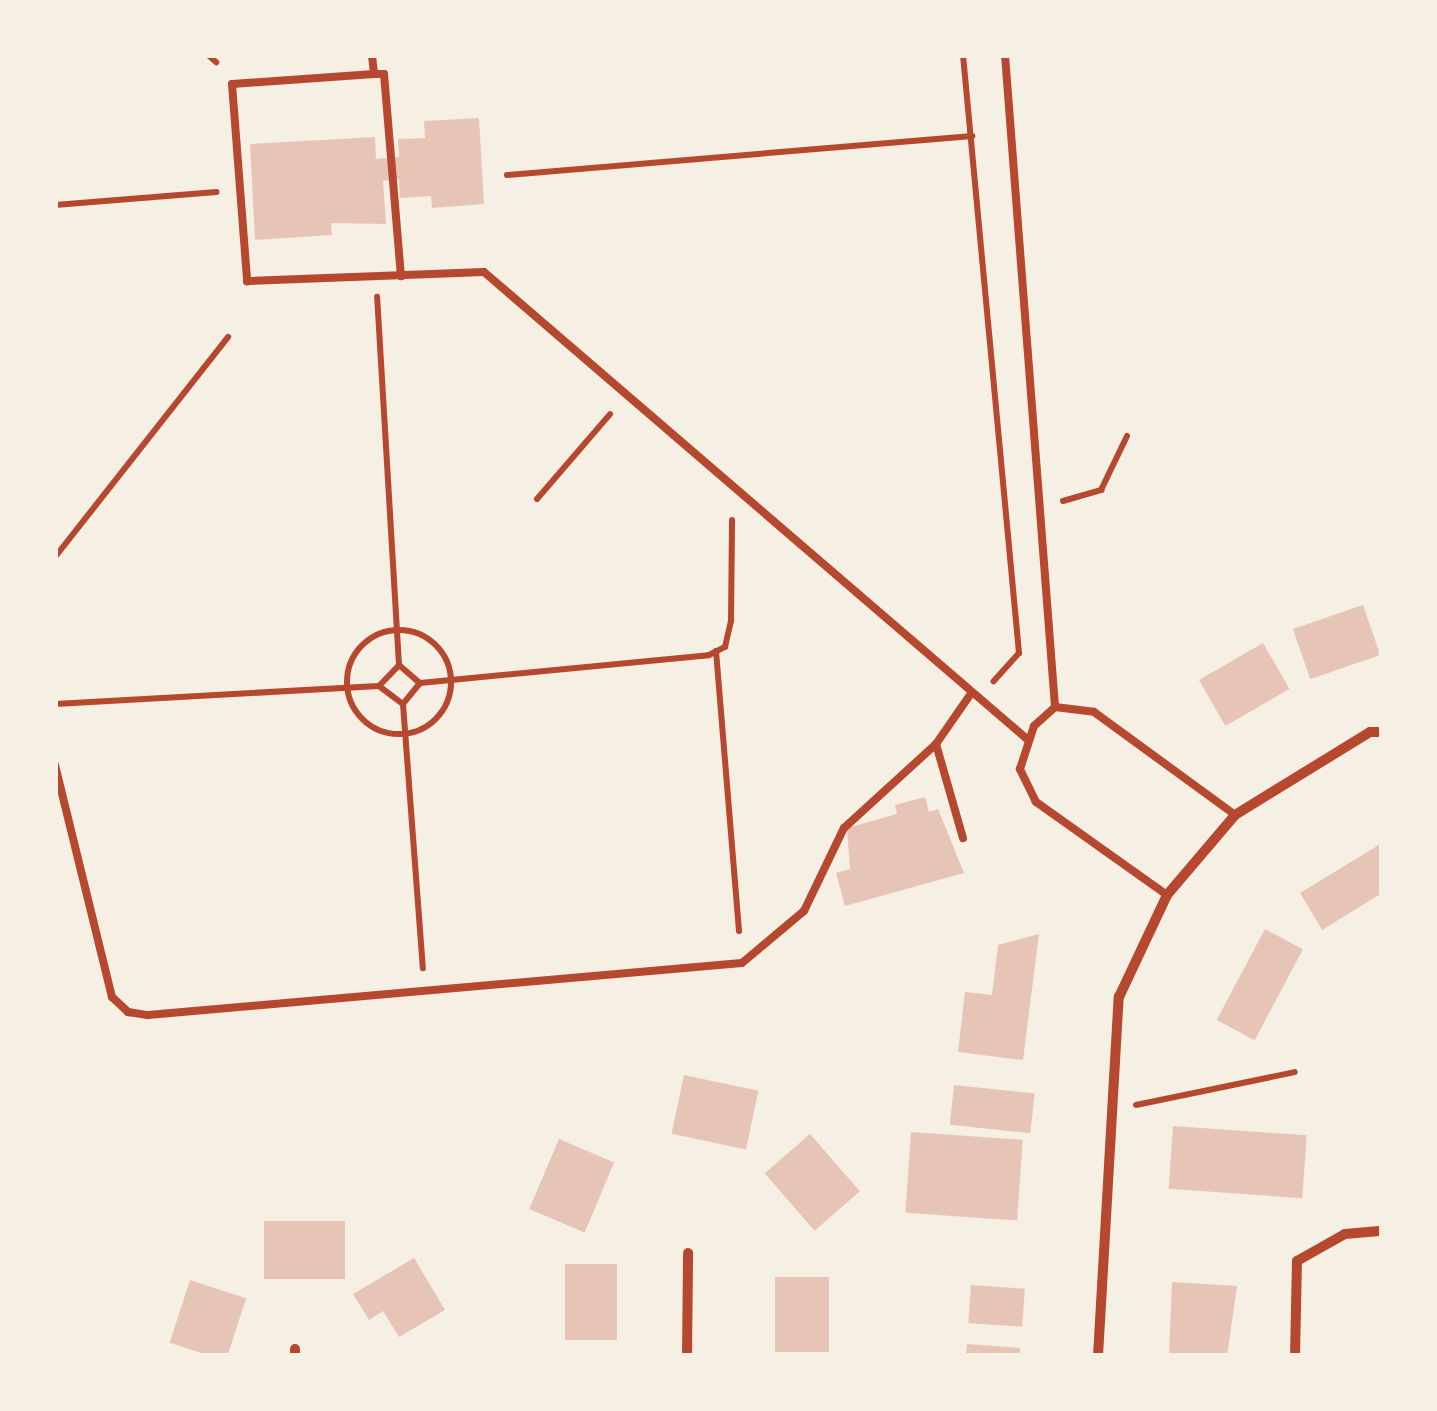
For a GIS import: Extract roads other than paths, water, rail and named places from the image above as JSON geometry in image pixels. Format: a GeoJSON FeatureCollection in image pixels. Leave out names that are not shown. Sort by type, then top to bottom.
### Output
{"type":"FeatureCollection","features":[{"type":"Feature","properties":{"kind":"street"},"geometry":{"type":"LineString","coordinates":[[1098,1356],[1119,996],[1168,895],[1235,814],[1370,732],[1382,732]]}},
{"type":"Feature","properties":{"kind":"street"},"geometry":{"type":"LineString","coordinates":[[1295,1356],[1298,1261],[1345,1234],[1382,1231]]}},
{"type":"Feature","properties":{"kind":"street"},"geometry":{"type":"LineString","coordinates":[[687,1356],[688,1253]]}},
{"type":"Feature","properties":{"kind":"lane"},"geometry":{"type":"LineString","coordinates":[[372,55],[374,74]]}},
{"type":"Feature","properties":{"kind":"lane"},"geometry":{"type":"LineString","coordinates":[[1004,55],[1056,707],[1027,739],[1020,769],[1036,802],[1168,895]]}},
{"type":"Feature","properties":{"kind":"lane"},"geometry":{"type":"LineString","coordinates":[[401,276],[384,74],[232,84],[247,281],[401,276],[484,272],[1027,739]]}},
{"type":"Feature","properties":{"kind":"lane"},"geometry":{"type":"LineString","coordinates":[[55,765],[112,997],[128,1012],[424,990],[742,962],[804,911],[844,828],[936,744],[972,692]]}},
{"type":"Feature","properties":{"kind":"lane"},"geometry":{"type":"LineString","coordinates":[[1056,707],[1094,712],[1235,814]]}},
{"type":"Feature","properties":{"kind":"lane"},"geometry":{"type":"LineString","coordinates":[[936,744],[963,838]]}}]}
